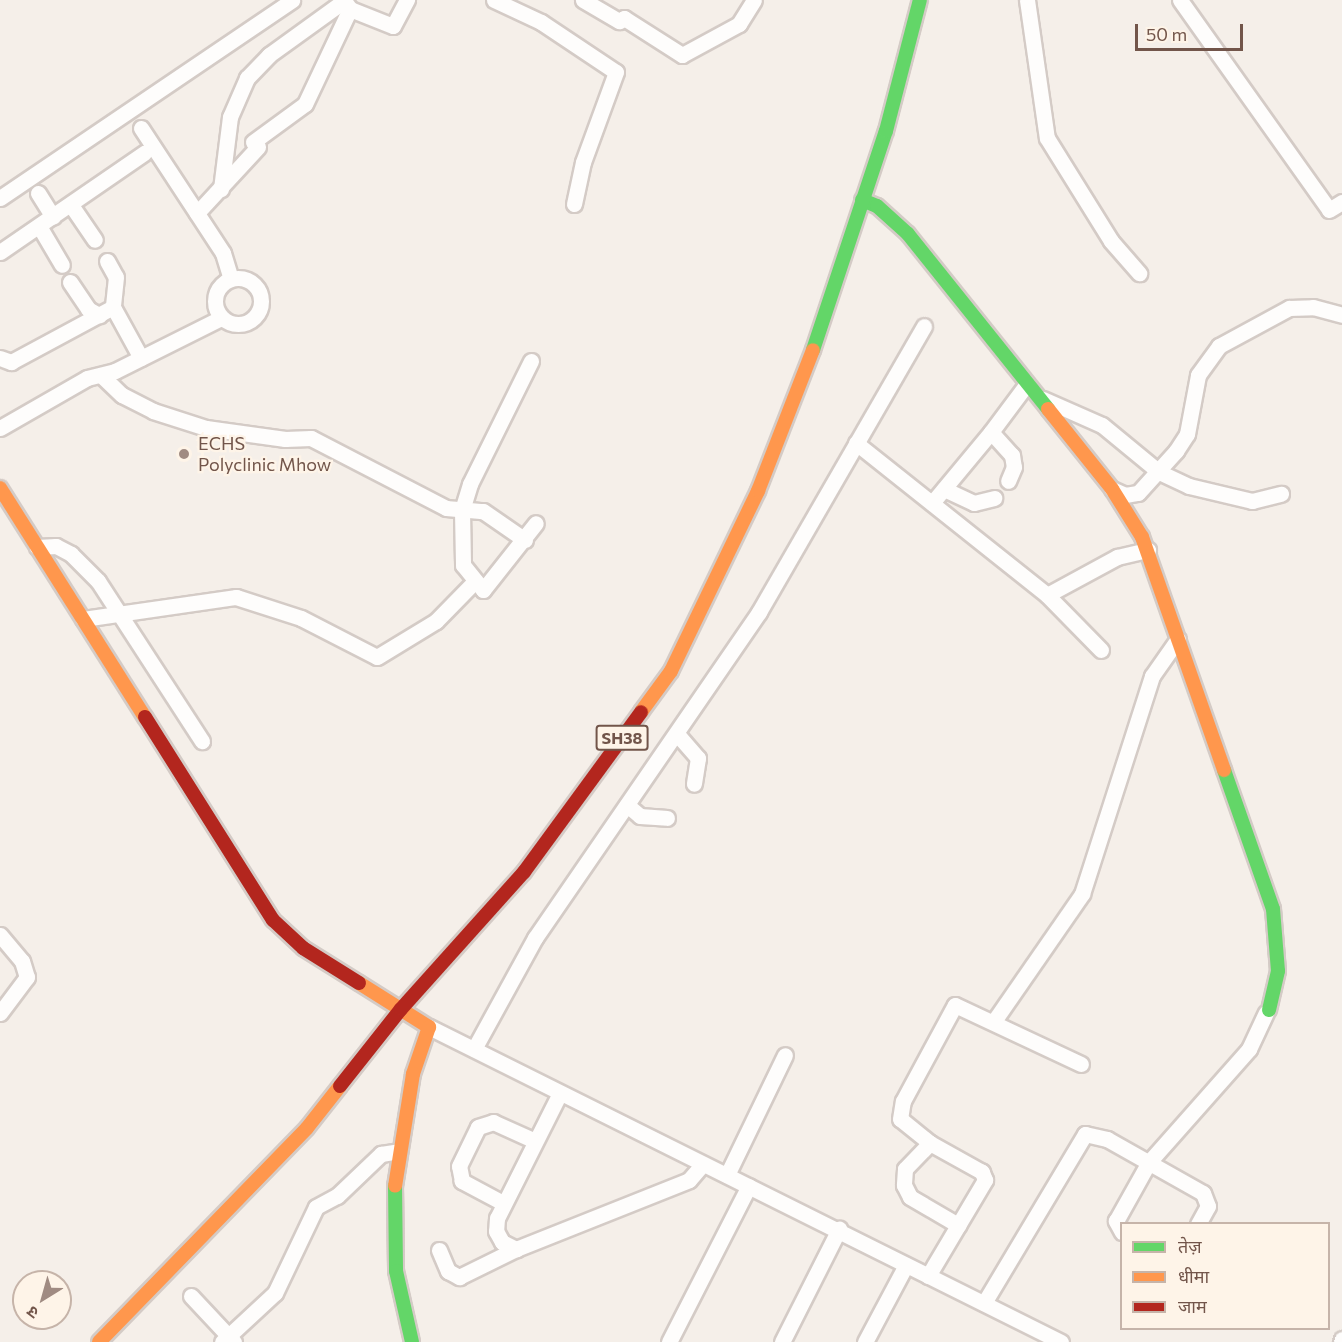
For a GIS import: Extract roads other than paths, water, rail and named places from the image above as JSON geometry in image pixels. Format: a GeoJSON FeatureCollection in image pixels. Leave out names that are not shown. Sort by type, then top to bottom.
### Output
{"type":"FeatureCollection","features":[{"type":"Feature","properties":{"kind":"street"},"geometry":{"type":"LineString","coordinates":[[0,198],[292,0]]}},
{"type":"Feature","properties":{"kind":"street"},"geometry":{"type":"LineString","coordinates":[[346,3],[393,26],[407,0]]}},
{"type":"Feature","properties":{"kind":"street"},"geometry":{"type":"LineString","coordinates":[[494,0],[541,22],[616,72],[583,162],[574,204]]}},
{"type":"Feature","properties":{"kind":"street"},"geometry":{"type":"LineString","coordinates":[[584,0],[619,21],[624,18],[682,55],[739,24],[754,0]]}},
{"type":"Feature","properties":{"kind":"street","name":"SH38"},"geometry":{"type":"LineString","coordinates":[[99,1342],[307,1128],[401,1009],[524,872],[671,671],[758,491],[808,365],[886,131],[920,0]]}},
{"type":"Feature","properties":{"kind":"street"},"geometry":{"type":"LineString","coordinates":[[1027,0],[1047,138],[1111,241],[1139,273]]}},
{"type":"Feature","properties":{"kind":"street"},"geometry":{"type":"LineString","coordinates":[[1180,0],[1329,210],[1342,202]]}},
{"type":"Feature","properties":{"kind":"street"},"geometry":{"type":"LineString","coordinates":[[197,213],[221,189],[255,144],[305,104],[346,3]]}},
{"type":"Feature","properties":{"kind":"street"},"geometry":{"type":"LineString","coordinates":[[221,189],[230,117],[247,78],[269,55],[346,3]]}},
{"type":"Feature","properties":{"kind":"street"},"geometry":{"type":"LineString","coordinates":[[141,128],[223,253],[230,276]]}},
{"type":"Feature","properties":{"kind":"street"},"geometry":{"type":"LineString","coordinates":[[0,252],[144,153]]}},
{"type":"Feature","properties":{"kind":"street"},"geometry":{"type":"LineString","coordinates":[[38,193],[53,217]]}},
{"type":"Feature","properties":{"kind":"street"},"geometry":{"type":"LineString","coordinates":[[862,200],[877,206],[908,234],[1030,390],[1112,489],[1148,550],[1273,909],[1278,971],[1267,1011],[1249,1049],[1149,1162],[1116,1221],[1120,1228]]}},
{"type":"Feature","properties":{"kind":"street"},"geometry":{"type":"LineString","coordinates":[[71,205],[96,240]]}},
{"type":"Feature","properties":{"kind":"street"},"geometry":{"type":"LineString","coordinates":[[39,226],[62,265]]}},
{"type":"Feature","properties":{"kind":"street"},"geometry":{"type":"LineString","coordinates":[[0,358],[11,362],[106,311],[116,277],[107,261]]}},
{"type":"Feature","properties":{"kind":"street"},"geometry":{"type":"LineString","coordinates":[[221,318],[216,302],[218,288],[230,276]]}},
{"type":"Feature","properties":{"kind":"street"},"geometry":{"type":"LineString","coordinates":[[0,428],[101,375],[141,358],[221,318],[244,324],[256,316],[262,303],[261,292],[252,282],[230,276]]}},
{"type":"Feature","properties":{"kind":"street"},"geometry":{"type":"LineString","coordinates":[[70,282],[88,309],[106,311],[141,358]]}},
{"type":"Feature","properties":{"kind":"street"},"geometry":{"type":"LineString","coordinates":[[1112,489],[1125,495],[1138,493],[1159,472],[1187,434],[1198,375],[1219,346],[1289,308],[1313,307],[1342,315]]}},
{"type":"Feature","properties":{"kind":"street"},"geometry":{"type":"LineString","coordinates":[[474,1049],[535,938],[759,612],[924,326]]}},
{"type":"Feature","properties":{"kind":"street"},"geometry":{"type":"LineString","coordinates":[[531,361],[470,484],[462,511],[463,565],[483,590],[536,524]]}},
{"type":"Feature","properties":{"kind":"street"},"geometry":{"type":"LineString","coordinates":[[101,375],[122,395],[153,411],[206,428],[285,439],[311,438],[446,508],[483,512],[525,540]]}},
{"type":"Feature","properties":{"kind":"street"},"geometry":{"type":"LineString","coordinates":[[932,503],[991,432],[1030,390]]}},
{"type":"Feature","properties":{"kind":"street"},"geometry":{"type":"LineString","coordinates":[[1030,390],[1102,425],[1159,472],[1189,486],[1252,501],[1281,494]]}},
{"type":"Feature","properties":{"kind":"street"},"geometry":{"type":"LineString","coordinates":[[991,432],[1012,455],[1014,467],[1008,481]]}},
{"type":"Feature","properties":{"kind":"street"},"geometry":{"type":"LineString","coordinates":[[856,443],[1047,595],[1101,650]]}},
{"type":"Feature","properties":{"kind":"street"},"geometry":{"type":"LineString","coordinates":[[0,488],[273,920],[303,948],[429,1027],[839,1229],[1060,1342]]}},
{"type":"Feature","properties":{"kind":"street"},"geometry":{"type":"LineString","coordinates":[[944,489],[974,503],[994,498]]}},
{"type":"Feature","properties":{"kind":"street"},"geometry":{"type":"LineString","coordinates":[[37,547],[56,546],[71,554],[98,581],[202,741]]}},
{"type":"Feature","properties":{"kind":"street"},"geometry":{"type":"LineString","coordinates":[[1047,595],[1117,557],[1148,550]]}},
{"type":"Feature","properties":{"kind":"street"},"geometry":{"type":"LineString","coordinates":[[83,619],[236,597],[300,618],[378,657],[436,621],[475,581]]}},
{"type":"Feature","properties":{"kind":"street"},"geometry":{"type":"LineString","coordinates":[[994,1021],[1082,894],[1152,676],[1178,639]]}},
{"type":"Feature","properties":{"kind":"street"},"geometry":{"type":"LineString","coordinates":[[677,734],[698,758],[694,784]]}},
{"type":"Feature","properties":{"kind":"street"},"geometry":{"type":"LineString","coordinates":[[627,805],[640,816],[667,818]]}},
{"type":"Feature","properties":{"kind":"street"},"geometry":{"type":"LineString","coordinates":[[0,935],[22,961],[27,976],[0,1013]]}},
{"type":"Feature","properties":{"kind":"street"},"geometry":{"type":"LineString","coordinates":[[928,1276],[985,1180],[982,1172],[930,1143],[900,1119],[908,1092],[955,1005],[994,1021],[1081,1064]]}},
{"type":"Feature","properties":{"kind":"street"},"geometry":{"type":"LineString","coordinates":[[412,1342],[396,1271],[392,1223],[399,1151],[413,1074],[429,1027]]}},
{"type":"Feature","properties":{"kind":"street"},"geometry":{"type":"LineString","coordinates":[[727,1175],[785,1055]]}},
{"type":"Feature","properties":{"kind":"street"},"geometry":{"type":"LineString","coordinates":[[516,1249],[502,1242],[496,1231],[502,1203],[560,1093]]}},
{"type":"Feature","properties":{"kind":"street"},"geometry":{"type":"LineString","coordinates":[[502,1203],[462,1181],[459,1166],[478,1128],[493,1122],[535,1141]]}},
{"type":"Feature","properties":{"kind":"street"},"geometry":{"type":"LineString","coordinates":[[984,1303],[1085,1134],[1107,1139],[1203,1193],[1208,1206],[1199,1222]]}},
{"type":"Feature","properties":{"kind":"street"},"geometry":{"type":"LineString","coordinates":[[930,1143],[905,1169],[903,1185],[910,1197],[958,1225]]}},
{"type":"Feature","properties":{"kind":"street"},"geometry":{"type":"LineString","coordinates":[[191,1296],[228,1340],[275,1293],[316,1207],[337,1196],[381,1154],[399,1151]]}},
{"type":"Feature","properties":{"kind":"street"},"geometry":{"type":"LineString","coordinates":[[439,1250],[448,1271],[459,1277],[516,1249],[689,1180],[704,1164]]}},
{"type":"Feature","properties":{"kind":"street"},"geometry":{"type":"LineString","coordinates":[[669,1342],[749,1186]]}},
{"type":"Feature","properties":{"kind":"street"},"geometry":{"type":"LineString","coordinates":[[782,1342],[839,1229]]}},
{"type":"Feature","properties":{"kind":"street"},"geometry":{"type":"LineString","coordinates":[[865,1342],[906,1265]]}},
{"type":"Feature","properties":{"kind":"place","name":"ECHS Polyclinic Mhow"},"geometry":{"type":"Point","coordinates":[184,454]}}]}
